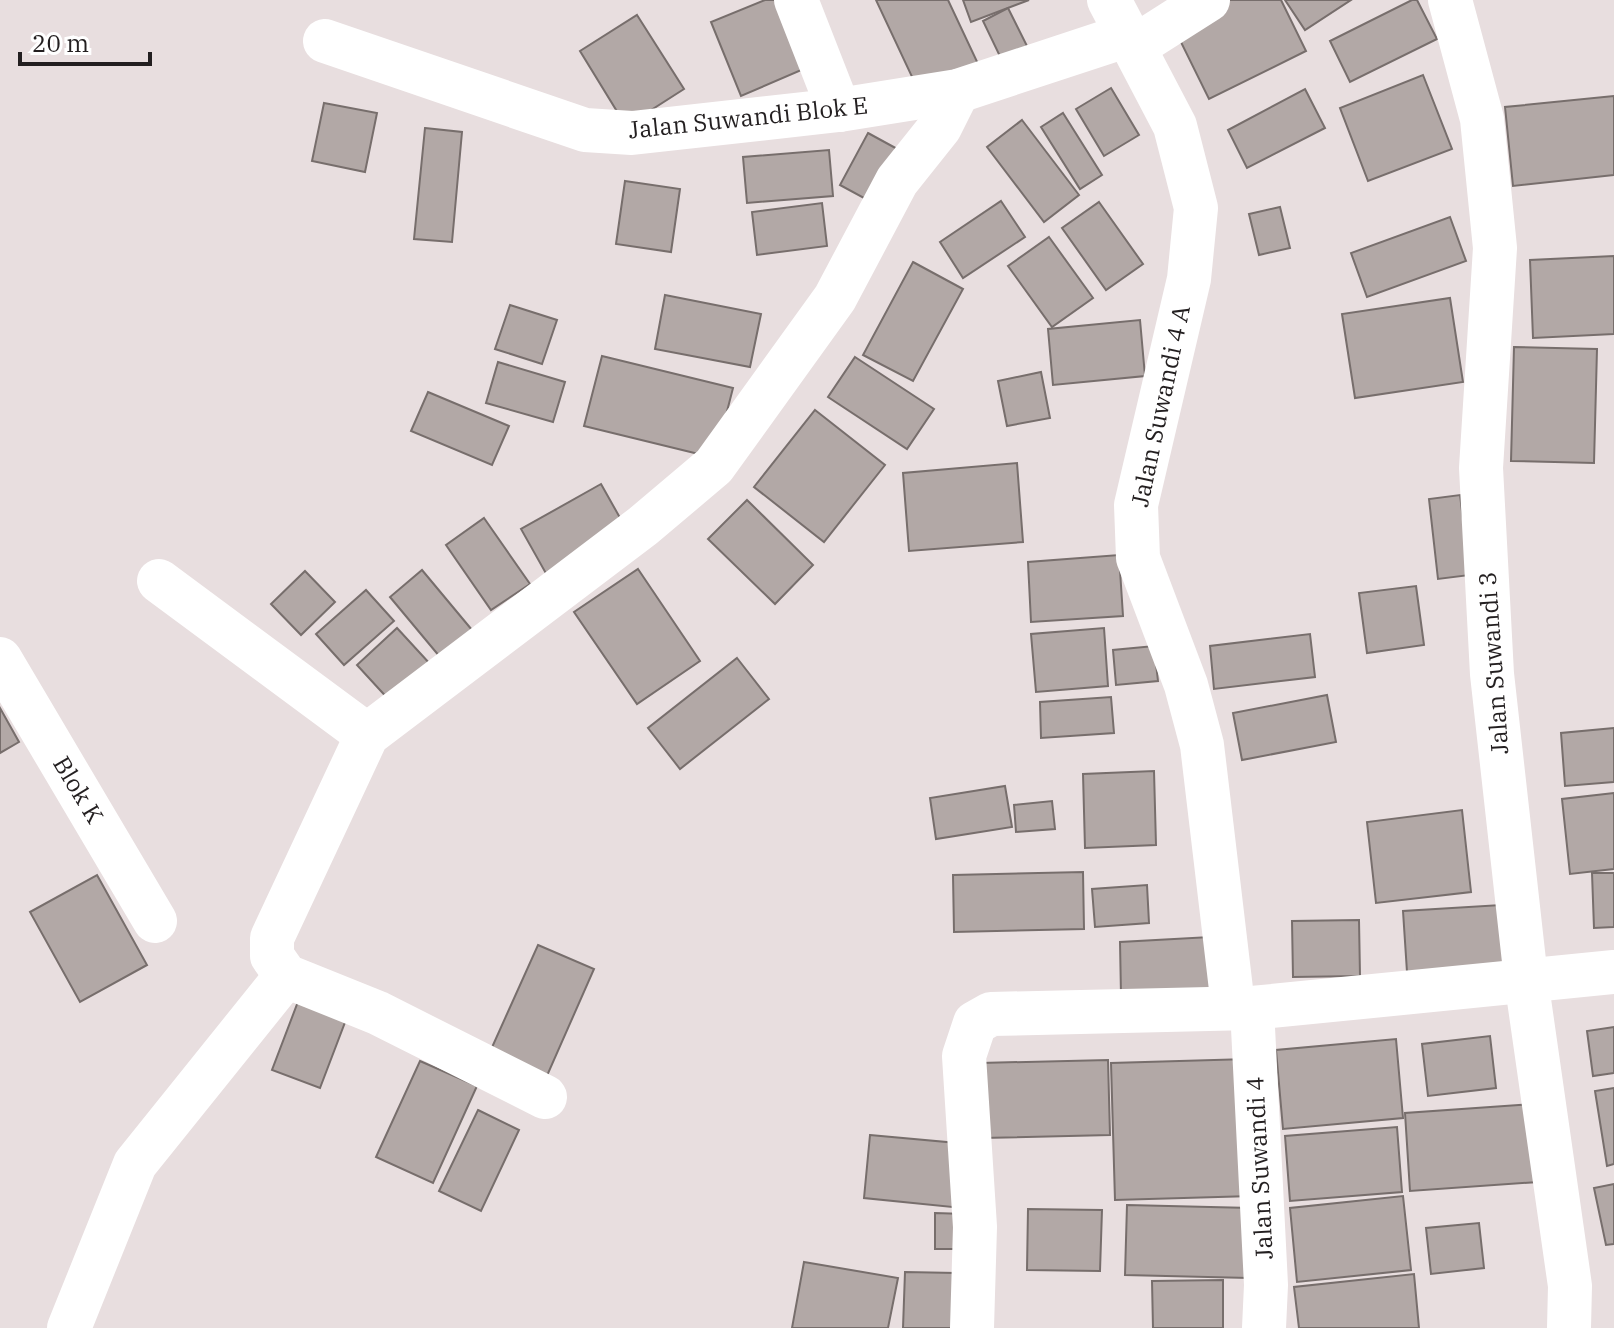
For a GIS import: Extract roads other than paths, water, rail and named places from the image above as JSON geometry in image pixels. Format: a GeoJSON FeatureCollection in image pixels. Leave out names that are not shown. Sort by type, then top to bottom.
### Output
{"type":"FeatureCollection","features":[{"type":"Feature","properties":{"kind":"street"},"geometry":{"type":"LineString","coordinates":[[796,0],[839,110]]}},
{"type":"Feature","properties":{"kind":"street"},"geometry":{"type":"LineString","coordinates":[[1124,27],[1208,0]]}},
{"type":"Feature","properties":{"kind":"street","name":"Jalan Suwandi 3"},"geometry":{"type":"LineString","coordinates":[[1450,0],[1482,119],[1495,248],[1481,468],[1492,674],[1526,979],[1570,1286],[1569,1328]]}},
{"type":"Feature","properties":{"kind":"street","name":"Jalan Suwandi Blok E"},"geometry":{"type":"LineString","coordinates":[[325,41],[585,130],[632,133],[839,110],[958,91],[1124,27]]}},
{"type":"Feature","properties":{"kind":"street","name":"Jalan Suwandi 4 A"},"geometry":{"type":"LineString","coordinates":[[1124,27],[1175,126],[1196,208],[1189,279],[1136,505],[1138,558],[1186,685],[1202,745],[1242,1007]]}},
{"type":"Feature","properties":{"kind":"street"},"geometry":{"type":"LineString","coordinates":[[545,1097],[378,1013],[286,976],[272,956],[272,938],[367,735],[643,526],[714,466],[835,298],[897,181],[940,127],[958,91]]}},
{"type":"Feature","properties":{"kind":"street"},"geometry":{"type":"LineString","coordinates":[[159,581],[367,735]]}},
{"type":"Feature","properties":{"kind":"street","name":"Blok K"},"geometry":{"type":"LineString","coordinates":[[0,659],[155,921]]}},
{"type":"Feature","properties":{"kind":"street"},"geometry":{"type":"LineString","coordinates":[[972,1328],[975,1227],[964,1056],[975,1023],[991,1014],[1242,1007],[1614,972]]}},
{"type":"Feature","properties":{"kind":"street"},"geometry":{"type":"LineString","coordinates":[[69,1328],[135,1164],[286,976]]}},
{"type":"Feature","properties":{"kind":"street","name":"Jalan Suwandi 4"},"geometry":{"type":"LineString","coordinates":[[1242,1007],[1266,1285],[1264,1328]]}}]}
